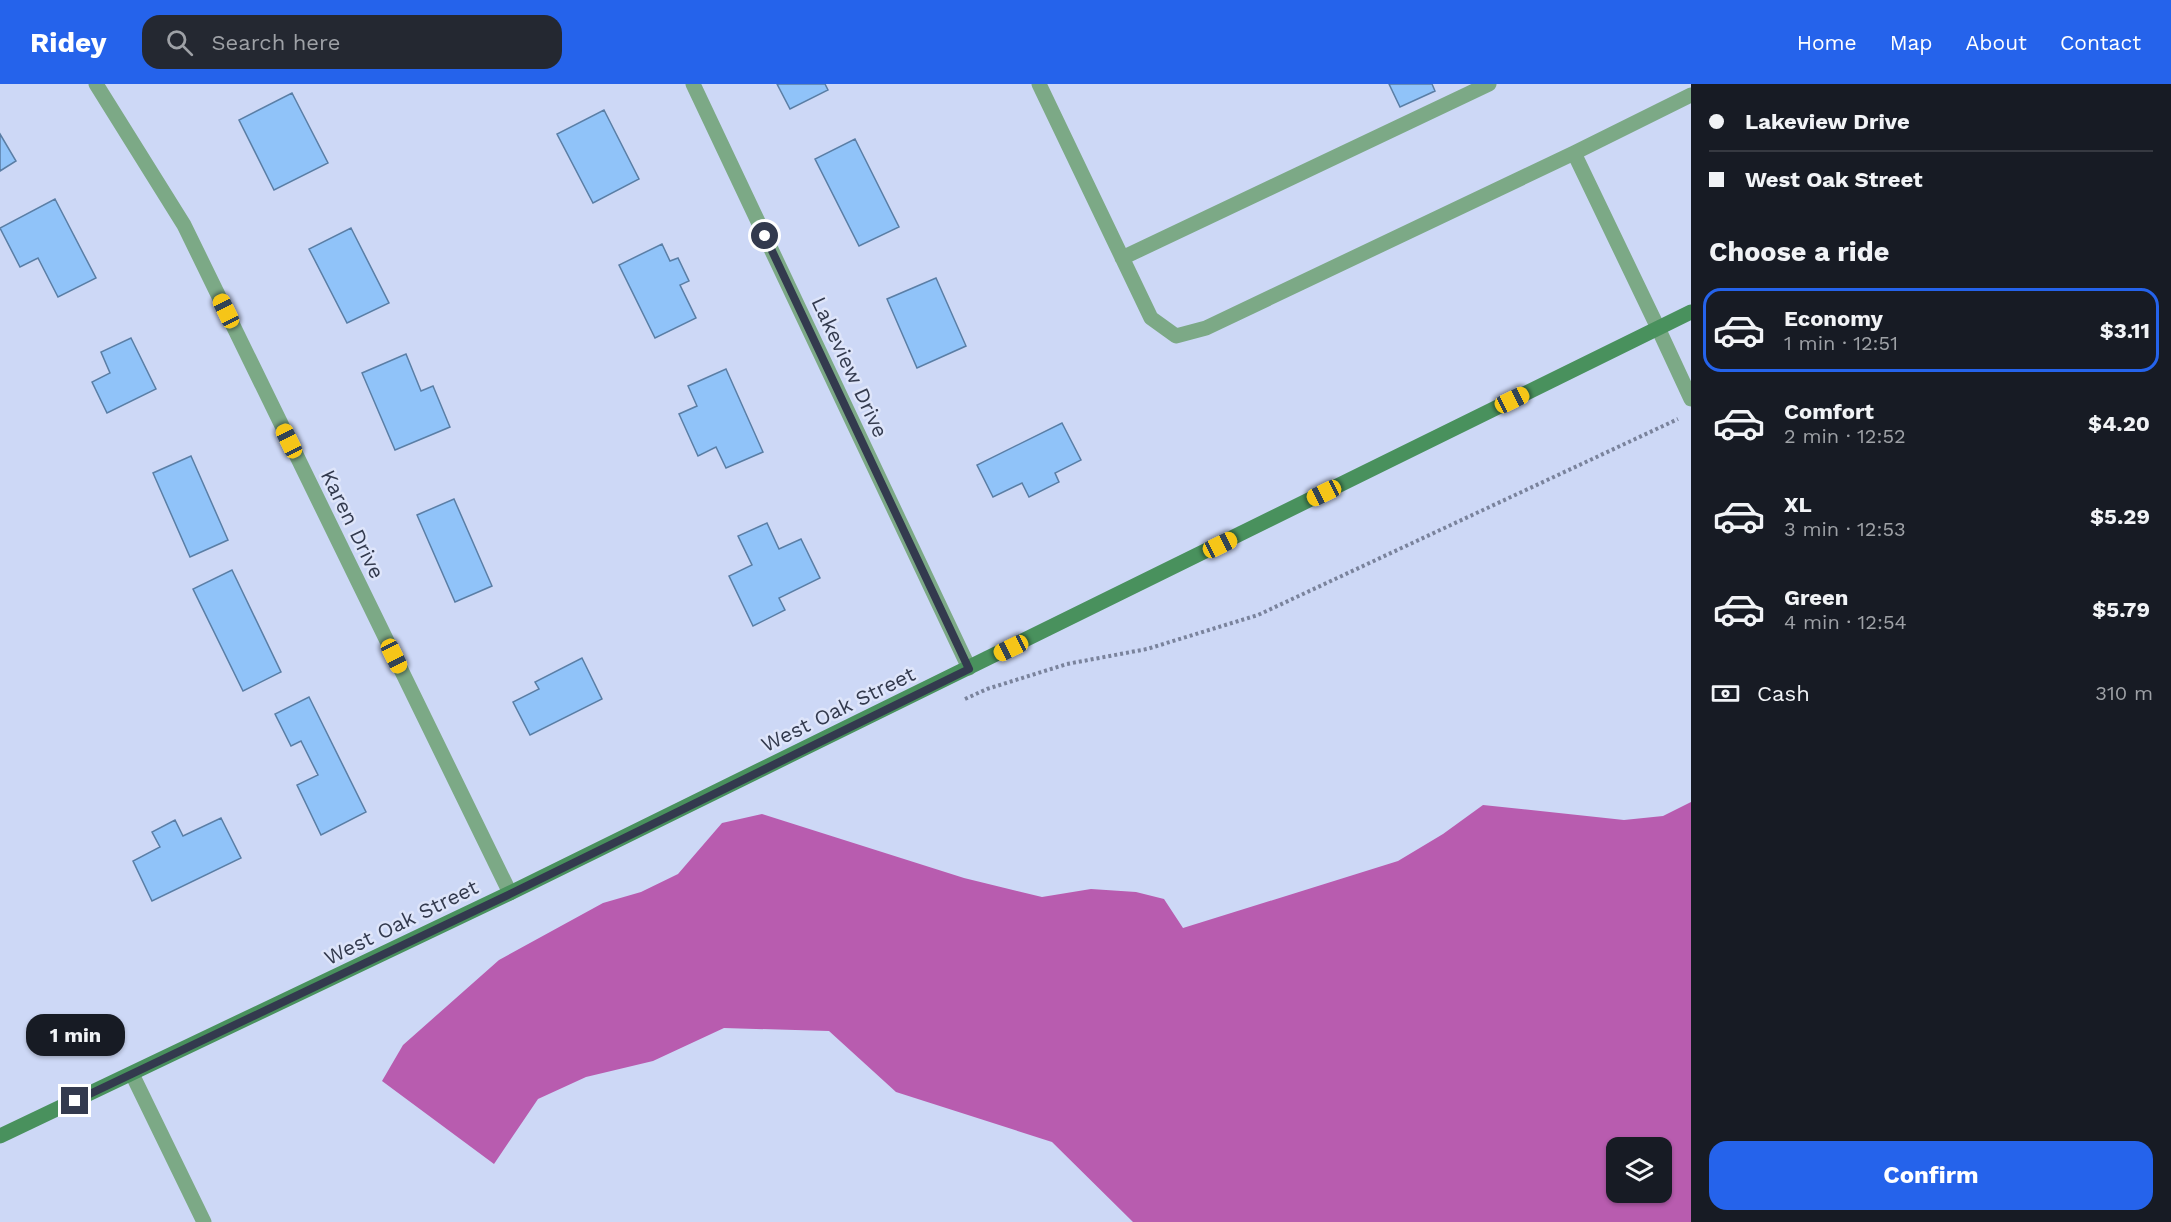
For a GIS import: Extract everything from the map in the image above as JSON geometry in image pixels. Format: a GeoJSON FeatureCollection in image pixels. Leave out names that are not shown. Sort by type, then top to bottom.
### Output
{"type":"FeatureCollection","features":[{"type":"Feature","properties":{"kind":"main road","name":"West Oak Street"},"geometry":{"type":"LineString","coordinates":[[0,1136],[510,894],[1691,312]]}},
{"type":"Feature","properties":{"kind":"street","name":"Karen Drive"},"geometry":{"type":"LineString","coordinates":[[96,84],[184,225],[510,894]]}},
{"type":"Feature","properties":{"kind":"street","name":"Lakeview Drive"},"geometry":{"type":"LineString","coordinates":[[693,84],[969,669]]}},
{"type":"Feature","properties":{"kind":"street"},"geometry":{"type":"LineString","coordinates":[[1039,84],[1151,318],[1176,336],[1206,328],[1691,95]]}},
{"type":"Feature","properties":{"kind":"street"},"geometry":{"type":"LineString","coordinates":[[1122,258],[1488,84]]}},
{"type":"Feature","properties":{"kind":"street"},"geometry":{"type":"LineString","coordinates":[[1574,153],[1691,399]]}},
{"type":"Feature","properties":{"kind":"street"},"geometry":{"type":"LineString","coordinates":[[132,1074],[204,1222]]}},
{"type":"Feature","properties":{"kind":"path"},"geometry":{"type":"LineString","coordinates":[[957,702],[987,689],[1067,664],[1147,649],[1258,615],[1664,426]]}},
{"type":"Feature","properties":{"kind":"shaded area"},"geometry":{"type":"Polygon","coordinates":[[[1691,802],[1691,1222],[1133,1222],[1052,1142],[896,1092],[829,1031],[724,1028],[653,1061],[586,1077],[538,1099],[494,1164],[382,1081],[403,1045],[499,960],[603,903],[641,892],[678,874],[722,823],[762,814],[964,878],[1042,897],[1091,889],[1136,892],[1164,899],[1183,928],[1398,861],[1443,834],[1483,805],[1624,820],[1663,816],[1691,802]]]}},
{"type":"Feature","properties":{"kind":"building"},"geometry":{"type":"Polygon","coordinates":[[[777,84],[825,84],[828,90],[790,109],[777,84]]]}},
{"type":"Feature","properties":{"kind":"building"},"geometry":{"type":"Polygon","coordinates":[[[1389,84],[1432,84],[1435,91],[1400,107],[1389,84]]]}},
{"type":"Feature","properties":{"kind":"building"},"geometry":{"type":"Polygon","coordinates":[[[292,93],[328,163],[274,190],[239,120],[292,93]]]}},
{"type":"Feature","properties":{"kind":"building"},"geometry":{"type":"Polygon","coordinates":[[[604,110],[639,179],[593,203],[557,134],[604,110]]]}},
{"type":"Feature","properties":{"kind":"building"},"geometry":{"type":"Polygon","coordinates":[[[0,134],[16,161],[0,171],[0,134]]]}},
{"type":"Feature","properties":{"kind":"building"},"geometry":{"type":"Polygon","coordinates":[[[855,139],[899,227],[859,246],[815,159],[855,139]]]}},
{"type":"Feature","properties":{"kind":"building"},"geometry":{"type":"Polygon","coordinates":[[[55,199],[96,278],[58,297],[38,258],[20,267],[0,228],[55,199]]]}},
{"type":"Feature","properties":{"kind":"building"},"geometry":{"type":"Polygon","coordinates":[[[351,228],[389,303],[347,323],[309,249],[351,228]]]}},
{"type":"Feature","properties":{"kind":"building"},"geometry":{"type":"Polygon","coordinates":[[[662,244],[670,261],[678,258],[689,281],[680,285],[696,318],[655,338],[619,265],[662,244]]]}},
{"type":"Feature","properties":{"kind":"building"},"geometry":{"type":"Polygon","coordinates":[[[936,278],[966,346],[917,368],[887,299],[936,278]]]}},
{"type":"Feature","properties":{"kind":"building"},"geometry":{"type":"Polygon","coordinates":[[[131,338],[156,389],[107,413],[92,382],[110,373],[101,352],[131,338]]]}},
{"type":"Feature","properties":{"kind":"building"},"geometry":{"type":"Polygon","coordinates":[[[406,354],[421,391],[433,386],[450,427],[395,450],[362,373],[406,354]]]}},
{"type":"Feature","properties":{"kind":"building"},"geometry":{"type":"Polygon","coordinates":[[[726,369],[763,452],[726,468],[716,447],[698,456],[679,414],[697,406],[688,386],[726,369]]]}},
{"type":"Feature","properties":{"kind":"building"},"geometry":{"type":"Polygon","coordinates":[[[1062,423],[1081,460],[1055,473],[1059,482],[1029,497],[1022,483],[993,497],[977,465],[1062,423]]]}},
{"type":"Feature","properties":{"kind":"building"},"geometry":{"type":"Polygon","coordinates":[[[191,456],[228,540],[190,557],[153,473],[191,456]]]}},
{"type":"Feature","properties":{"kind":"building"},"geometry":{"type":"Polygon","coordinates":[[[454,499],[492,586],[455,602],[417,515],[454,499]]]}},
{"type":"Feature","properties":{"kind":"building"},"geometry":{"type":"Polygon","coordinates":[[[767,523],[779,549],[801,539],[820,578],[779,598],[785,610],[753,626],[729,576],[752,565],[738,536],[767,523]]]}},
{"type":"Feature","properties":{"kind":"building"},"geometry":{"type":"Polygon","coordinates":[[[232,570],[281,672],[243,691],[193,589],[232,570]]]}},
{"type":"Feature","properties":{"kind":"building"},"geometry":{"type":"Polygon","coordinates":[[[582,658],[602,699],[530,735],[513,702],[539,689],[535,682],[582,658]]]}},
{"type":"Feature","properties":{"kind":"building"},"geometry":{"type":"Polygon","coordinates":[[[309,697],[366,812],[321,835],[297,785],[318,775],[301,741],[291,746],[275,714],[309,697]]]}},
{"type":"Feature","properties":{"kind":"building"},"geometry":{"type":"Polygon","coordinates":[[[221,818],[241,858],[152,901],[133,861],[160,847],[152,832],[175,820],[183,836],[221,818]]]}},
{"type":"Feature","properties":{"kind":"route"},"geometry":{"type":"LineString","coordinates":[[75,1101],[510,894],[969,669],[765,236]]}}]}
